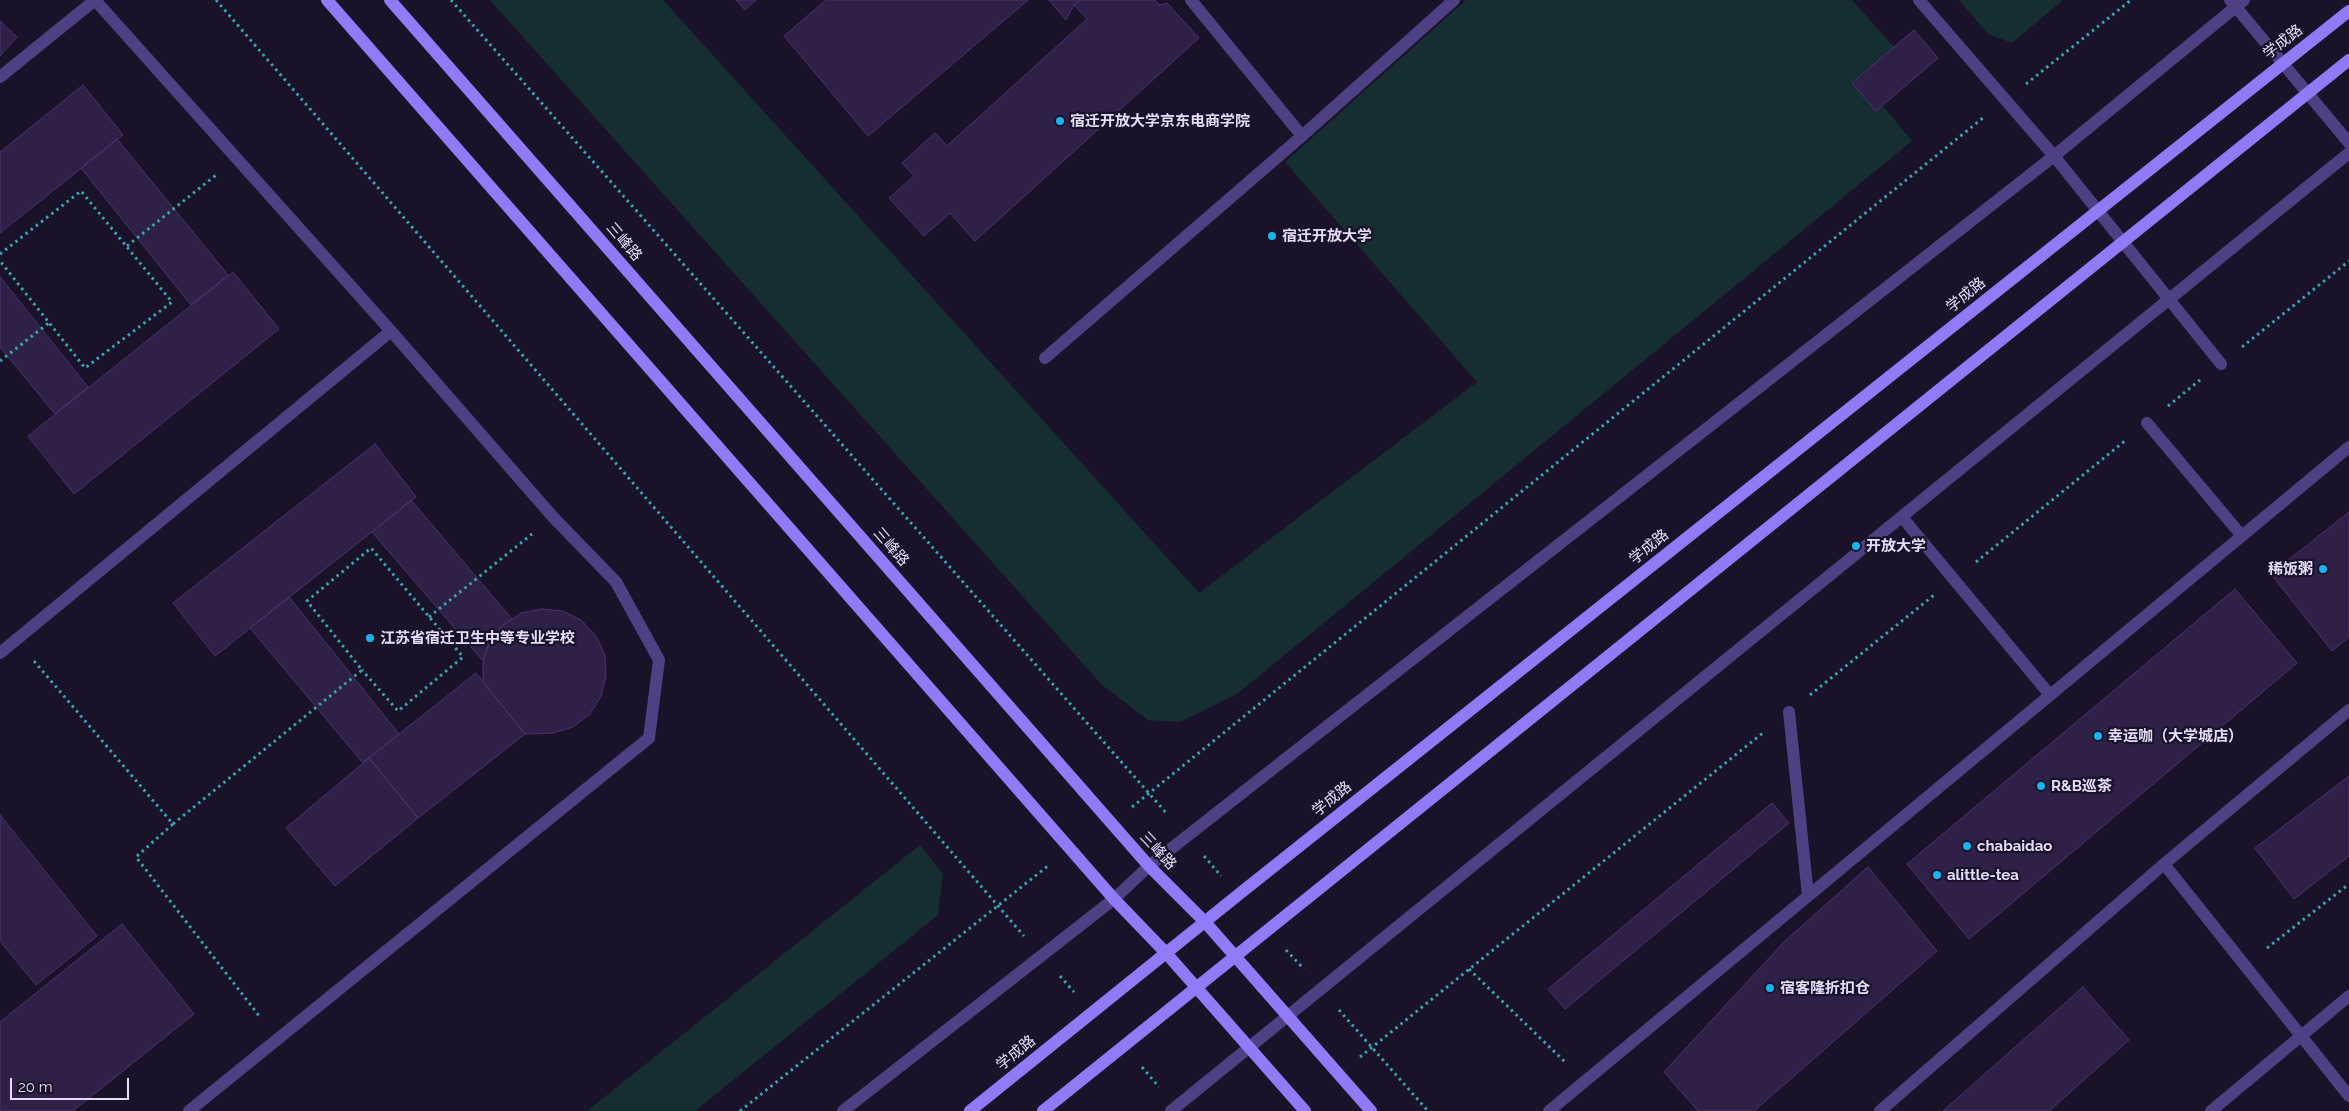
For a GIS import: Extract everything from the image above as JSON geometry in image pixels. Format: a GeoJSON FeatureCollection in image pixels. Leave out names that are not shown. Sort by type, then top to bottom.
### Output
{"type":"FeatureCollection","features":[{"type":"Feature","properties":{"kind":"main road"},"geometry":{"type":"LineString","coordinates":[[327,0],[1114,899],[1166,953],[1305,1111]]}},
{"type":"Feature","properties":{"kind":"main road","name":"三峰路"},"geometry":{"type":"LineString","coordinates":[[390,0],[1149,866],[1205,922],[1371,1111]]}},
{"type":"Feature","properties":{"kind":"main road","name":"学成路"},"geometry":{"type":"LineString","coordinates":[[970,1111],[1238,895],[2349,10]]}},
{"type":"Feature","properties":{"kind":"main road"},"geometry":{"type":"LineString","coordinates":[[1043,1111],[2349,60]]}},
{"type":"Feature","properties":{"kind":"lane"},"geometry":{"type":"LineString","coordinates":[[0,76],[95,0],[391,331],[553,517],[616,582],[659,660],[649,738],[189,1111]]}},
{"type":"Feature","properties":{"kind":"lane"},"geometry":{"type":"LineString","coordinates":[[1190,0],[1302,136]]}},
{"type":"Feature","properties":{"kind":"lane"},"geometry":{"type":"LineString","coordinates":[[1045,358],[1302,136],[1454,0]]}},
{"type":"Feature","properties":{"kind":"lane"},"geometry":{"type":"LineString","coordinates":[[1920,0],[2054,156],[2221,364]]}},
{"type":"Feature","properties":{"kind":"lane"},"geometry":{"type":"LineString","coordinates":[[843,1111],[1114,899],[1149,866],[2054,156],[2237,2],[2349,143]]}},
{"type":"Feature","properties":{"kind":"lane"},"geometry":{"type":"LineString","coordinates":[[1174,1109],[2349,153]]}},
{"type":"Feature","properties":{"kind":"lane"},"geometry":{"type":"LineString","coordinates":[[0,653],[391,331]]}},
{"type":"Feature","properties":{"kind":"lane"},"geometry":{"type":"LineString","coordinates":[[2147,423],[2242,536]]}},
{"type":"Feature","properties":{"kind":"lane"},"geometry":{"type":"LineString","coordinates":[[1549,1111],[2349,447]]}},
{"type":"Feature","properties":{"kind":"lane"},"geometry":{"type":"LineString","coordinates":[[1902,517],[2050,695]]}},
{"type":"Feature","properties":{"kind":"lane"},"geometry":{"type":"LineString","coordinates":[[1880,1111],[2164,864],[2349,710]]}},
{"type":"Feature","properties":{"kind":"lane"},"geometry":{"type":"LineString","coordinates":[[1789,712],[1808,896]]}},
{"type":"Feature","properties":{"kind":"lane"},"geometry":{"type":"LineString","coordinates":[[2164,864],[2349,1096]]}},
{"type":"Feature","properties":{"kind":"lane"},"geometry":{"type":"LineString","coordinates":[[2211,1111],[2349,996]]}},
{"type":"Feature","properties":{"kind":"path"},"geometry":{"type":"LineString","coordinates":[[216,0],[997,906],[1092,1012]]}},
{"type":"Feature","properties":{"kind":"path"},"geometry":{"type":"LineString","coordinates":[[451,0],[1238,895]]}},
{"type":"Feature","properties":{"kind":"path"},"geometry":{"type":"LineString","coordinates":[[1112,824],[2131,0]]}},
{"type":"Feature","properties":{"kind":"path"},"geometry":{"type":"LineString","coordinates":[[126,246],[237,158]]}},
{"type":"Feature","properties":{"kind":"path"},"geometry":{"type":"LineString","coordinates":[[0,254],[82,191],[172,302],[85,368],[0,262]]}},
{"type":"Feature","properties":{"kind":"path"},"geometry":{"type":"LineString","coordinates":[[1339,1074],[2349,261]]}},
{"type":"Feature","properties":{"kind":"path"},"geometry":{"type":"LineString","coordinates":[[0,361],[50,322]]}},
{"type":"Feature","properties":{"kind":"path"},"geometry":{"type":"LineString","coordinates":[[429,617],[553,517]]}},
{"type":"Feature","properties":{"kind":"path"},"geometry":{"type":"LineString","coordinates":[[372,548],[463,657],[398,711],[362,670],[306,601],[372,548]]}},
{"type":"Feature","properties":{"kind":"path"},"geometry":{"type":"LineString","coordinates":[[15,640],[173,824]]}},
{"type":"Feature","properties":{"kind":"path"},"geometry":{"type":"LineString","coordinates":[[277,1040],[136,856],[362,670]]}},
{"type":"Feature","properties":{"kind":"path"},"geometry":{"type":"LineString","coordinates":[[740,1111],[1070,848]]}},
{"type":"Feature","properties":{"kind":"path"},"geometry":{"type":"LineString","coordinates":[[2244,965],[2349,884]]}},
{"type":"Feature","properties":{"kind":"path"},"geometry":{"type":"LineString","coordinates":[[1268,930],[1428,1111]]}},
{"type":"Feature","properties":{"kind":"path"},"geometry":{"type":"LineString","coordinates":[[1470,969],[1585,1082]]}},
{"type":"Feature","properties":{"kind":"path"},"geometry":{"type":"LineString","coordinates":[[1123,1046],[1174,1109]]}},
{"type":"Feature","properties":{"kind":"green space"},"geometry":{"type":"Polygon","coordinates":[[[490,0],[663,0],[1199,593],[1477,382],[1285,162],[1466,0],[1852,0],[1894,47],[1853,83],[1876,111],[1882,105],[1912,141],[1237,694],[1180,722],[1148,720],[1101,684],[490,0]]]}},
{"type":"Feature","properties":{"kind":"green space"},"geometry":{"type":"Polygon","coordinates":[[[1959,0],[2063,0],[2012,43],[1988,34],[1959,0]]]}},
{"type":"Feature","properties":{"kind":"green space"},"geometry":{"type":"Polygon","coordinates":[[[920,845],[943,874],[938,915],[695,1111],[587,1111],[920,845]]]}},
{"type":"Feature","properties":{"kind":"building"},"geometry":{"type":"Polygon","coordinates":[[[736,0],[756,0],[745,10],[736,0]]]}},
{"type":"Feature","properties":{"kind":"building"},"geometry":{"type":"Polygon","coordinates":[[[826,0],[1028,0],[868,136],[784,36],[826,0]]]}},
{"type":"Feature","properties":{"kind":"building"},"geometry":{"type":"Polygon","coordinates":[[[1049,0],[1080,0],[1074,5],[1066,20],[1049,0]]]}},
{"type":"Feature","properties":{"kind":"building"},"geometry":{"type":"Polygon","coordinates":[[[1080,0],[1155,0],[1159,5],[1167,3],[1199,38],[975,241],[950,213],[924,236],[889,198],[914,176],[902,163],[935,133],[947,146],[1087,19],[1074,5],[1080,0]]]}},
{"type":"Feature","properties":{"kind":"building"},"geometry":{"type":"Polygon","coordinates":[[[0,21],[17,37],[0,56],[0,21]]]}},
{"type":"Feature","properties":{"kind":"building"},"geometry":{"type":"Polygon","coordinates":[[[1914,30],[1938,58],[1876,111],[1852,83],[1914,30]]]}},
{"type":"Feature","properties":{"kind":"building"},"geometry":{"type":"Polygon","coordinates":[[[83,85],[123,135],[0,233],[0,152],[83,85]]]}},
{"type":"Feature","properties":{"kind":"building"},"geometry":{"type":"Polygon","coordinates":[[[117,139],[228,275],[191,305],[81,168],[117,139]]]}},
{"type":"Feature","properties":{"kind":"building"},"geometry":{"type":"Polygon","coordinates":[[[233,272],[279,329],[74,494],[28,436],[233,272]]]}},
{"type":"Feature","properties":{"kind":"building"},"geometry":{"type":"Polygon","coordinates":[[[0,277],[88,387],[55,414],[0,347],[0,277]]]}},
{"type":"Feature","properties":{"kind":"building"},"geometry":{"type":"Polygon","coordinates":[[[375,444],[416,497],[215,656],[173,603],[375,444]]]}},
{"type":"Feature","properties":{"kind":"building"},"geometry":{"type":"Polygon","coordinates":[[[411,500],[512,619],[503,625],[490,641],[483,661],[372,532],[411,500]]]}},
{"type":"Feature","properties":{"kind":"building"},"geometry":{"type":"Polygon","coordinates":[[[2349,512],[2349,637],[2332,651],[2271,574],[2349,512]]]}},
{"type":"Feature","properties":{"kind":"building"},"geometry":{"type":"Polygon","coordinates":[[[2235,589],[2297,663],[1969,939],[1907,864],[2235,589]]]}},
{"type":"Feature","properties":{"kind":"building"},"geometry":{"type":"Polygon","coordinates":[[[289,597],[399,734],[363,763],[250,628],[289,597]]]}},
{"type":"Feature","properties":{"kind":"building"},"geometry":{"type":"Polygon","coordinates":[[[541,609],[563,611],[581,620],[596,636],[605,655],[606,676],[601,696],[590,714],[573,727],[553,733],[525,734],[483,682],[483,661],[490,641],[503,625],[521,613],[541,609]]]}},
{"type":"Feature","properties":{"kind":"building"},"geometry":{"type":"Polygon","coordinates":[[[476,673],[525,734],[418,818],[369,758],[476,673]]]}},
{"type":"Feature","properties":{"kind":"building"},"geometry":{"type":"Polygon","coordinates":[[[369,758],[418,818],[335,886],[286,828],[369,758]]]}},
{"type":"Feature","properties":{"kind":"building"},"geometry":{"type":"Polygon","coordinates":[[[2349,776],[2349,856],[2294,899],[2255,848],[2349,776]]]}},
{"type":"Feature","properties":{"kind":"building"},"geometry":{"type":"Polygon","coordinates":[[[1772,803],[1789,823],[1565,1009],[1548,989],[1772,803]]]}},
{"type":"Feature","properties":{"kind":"building"},"geometry":{"type":"Polygon","coordinates":[[[0,815],[97,936],[36,985],[0,941],[0,815]]]}},
{"type":"Feature","properties":{"kind":"building"},"geometry":{"type":"Polygon","coordinates":[[[1868,867],[1937,951],[1754,1111],[1698,1111],[1664,1072],[1785,941],[1868,867]]]}},
{"type":"Feature","properties":{"kind":"building"},"geometry":{"type":"Polygon","coordinates":[[[122,924],[194,1014],[73,1111],[0,1111],[0,1022],[122,924]]]}},
{"type":"Feature","properties":{"kind":"building"},"geometry":{"type":"Polygon","coordinates":[[[2083,987],[2129,1040],[2049,1111],[1943,1111],[2083,987]]]}},
{"type":"Feature","properties":{"kind":"place","name":"宿迁开放大学京东电商学院"},"geometry":{"type":"Point","coordinates":[1060,121]}},
{"type":"Feature","properties":{"kind":"place","name":"宿迁开放大学"},"geometry":{"type":"Point","coordinates":[1272,236]}},
{"type":"Feature","properties":{"kind":"place","name":"开放大学"},"geometry":{"type":"Point","coordinates":[1856,546]}},
{"type":"Feature","properties":{"kind":"place","name":"稀饭粥"},"geometry":{"type":"Point","coordinates":[2323,569]}},
{"type":"Feature","properties":{"kind":"place","name":"江苏省宿迁卫生中等专业学校"},"geometry":{"type":"Point","coordinates":[370,638]}},
{"type":"Feature","properties":{"kind":"place","name":"幸运咖（大学城店）"},"geometry":{"type":"Point","coordinates":[2098,736]}},
{"type":"Feature","properties":{"kind":"place","name":"R&B巡茶"},"geometry":{"type":"Point","coordinates":[2041,786]}},
{"type":"Feature","properties":{"kind":"place","name":"chabaidao"},"geometry":{"type":"Point","coordinates":[1967,846]}},
{"type":"Feature","properties":{"kind":"place","name":"alittle-tea"},"geometry":{"type":"Point","coordinates":[1937,875]}},
{"type":"Feature","properties":{"kind":"place","name":"宿客隆折扣仓"},"geometry":{"type":"Point","coordinates":[1770,988]}}]}
